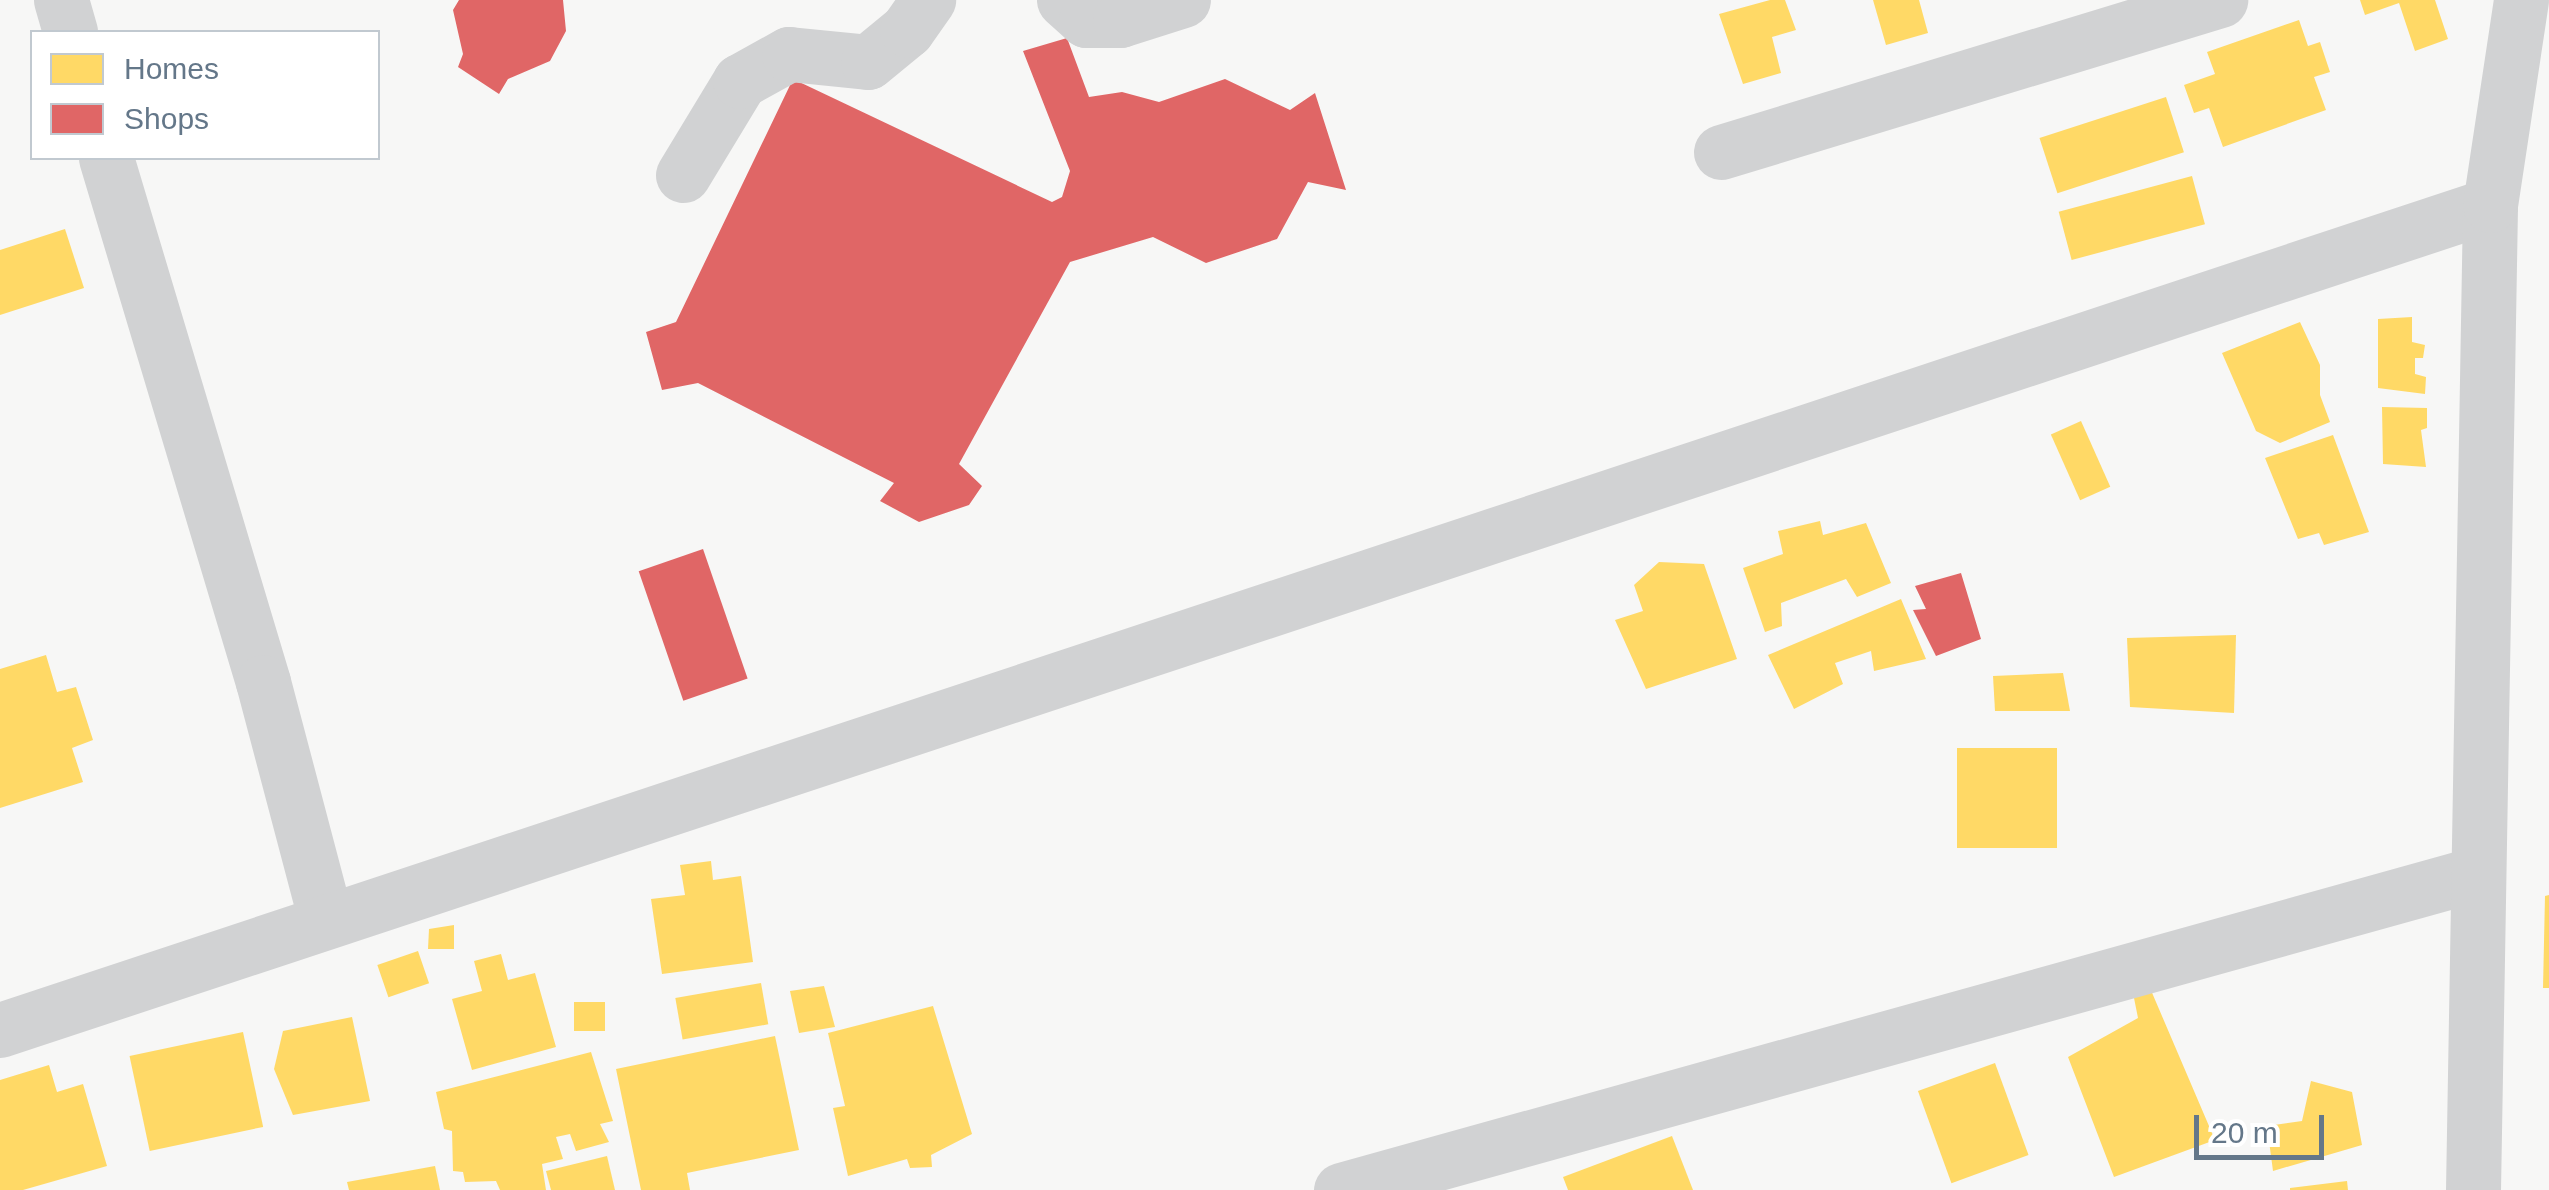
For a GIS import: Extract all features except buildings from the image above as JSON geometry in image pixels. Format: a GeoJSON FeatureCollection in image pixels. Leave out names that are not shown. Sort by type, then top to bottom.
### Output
{"type":"FeatureCollection","features":[{"type":"Feature","properties":{"kind":"street"},"geometry":{"type":"LineString","coordinates":[[61,0],[69,30]]}},
{"type":"Feature","properties":{"kind":"street"},"geometry":{"type":"LineString","coordinates":[[683,175],[740,80],[789,54],[868,62],[908,30],[928,0]]}},
{"type":"Feature","properties":{"kind":"street"},"geometry":{"type":"LineString","coordinates":[[1064,0],[1086,20],[1120,20],[1183,0]]}},
{"type":"Feature","properties":{"kind":"street"},"geometry":{"type":"LineString","coordinates":[[1721,152],[2220,0]]}},
{"type":"Feature","properties":{"kind":"street"},"geometry":{"type":"LineString","coordinates":[[2473,1190],[2490,206],[2521,0]]}},
{"type":"Feature","properties":{"kind":"street"},"geometry":{"type":"LineString","coordinates":[[107,160],[263,682],[325,917]]}},
{"type":"Feature","properties":{"kind":"street"},"geometry":{"type":"LineString","coordinates":[[0,1030],[325,917],[2490,206]]}},
{"type":"Feature","properties":{"kind":"street"},"geometry":{"type":"LineString","coordinates":[[1341,1190],[2476,874]]}}]}
